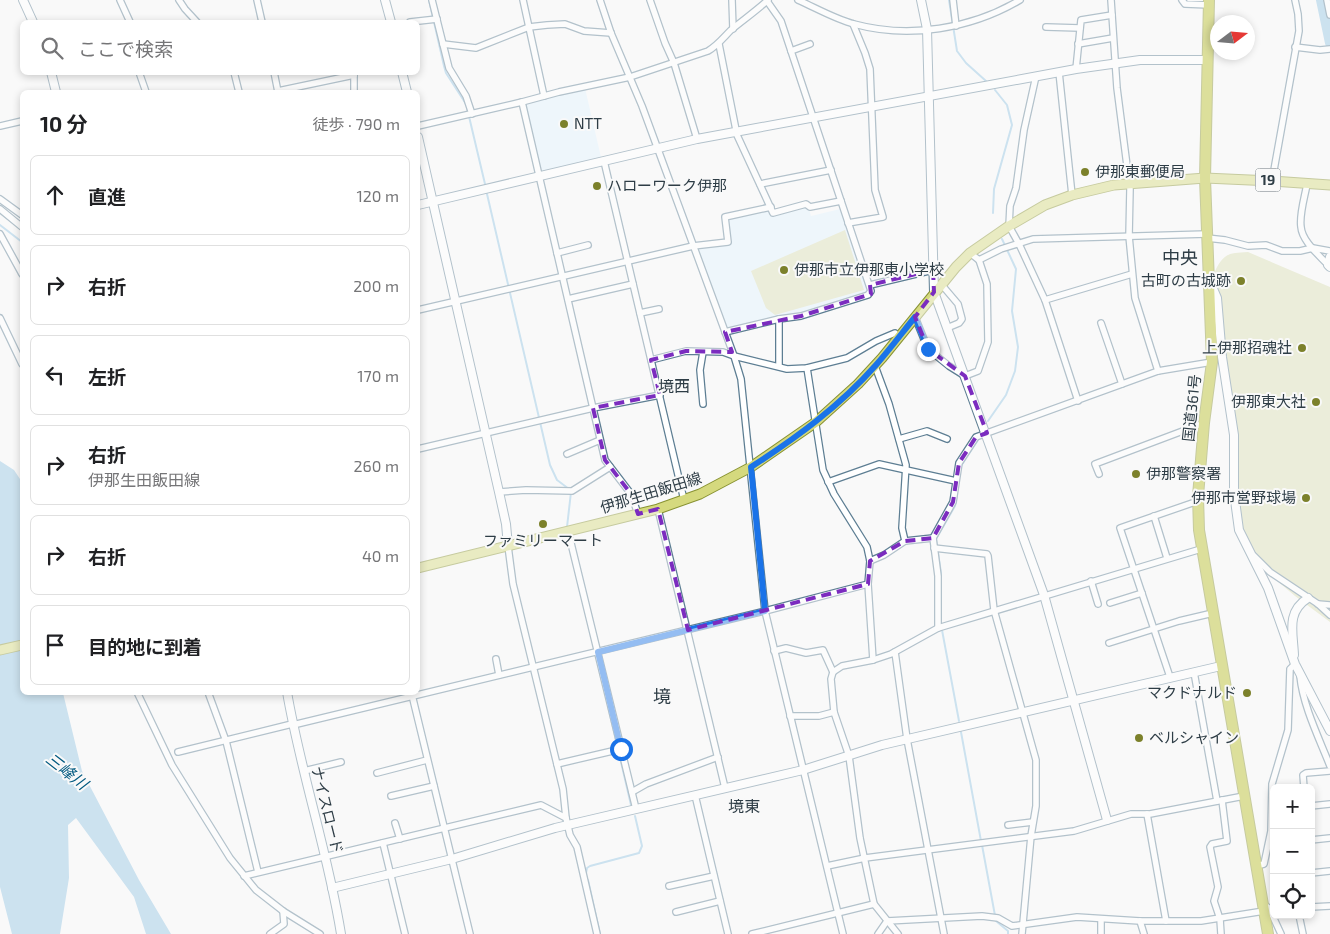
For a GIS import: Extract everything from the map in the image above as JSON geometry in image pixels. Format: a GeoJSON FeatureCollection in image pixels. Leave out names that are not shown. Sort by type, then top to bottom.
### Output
{"type":"FeatureCollection","features":[{"type":"Feature","properties":{"kind":"highway","name":"国道361号"},"geometry":{"type":"LineString","coordinates":[[1209,2],[1205,178],[1212,362],[1204,424],[1198,501],[1201,549],[1268,934]]}},
{"type":"Feature","properties":{"kind":"main road","name":"19"},"geometry":{"type":"LineString","coordinates":[[1205,178],[1330,185]]}},
{"type":"Feature","properties":{"kind":"main road","name":"伊那生田飯田線"},"geometry":{"type":"LineString","coordinates":[[420,568],[658,509],[722,483],[751,467],[816,422],[875,366],[956,267],[970,253],[1009,226],[1045,205],[1072,195],[1114,185],[1205,178]]}},
{"type":"Feature","properties":{"kind":"main road"},"geometry":{"type":"LineString","coordinates":[[0,650],[20,645]]}},
{"type":"Feature","properties":{"kind":"street"},"geometry":{"type":"LineString","coordinates":[[23,0],[32,20]]}},
{"type":"Feature","properties":{"kind":"street"},"geometry":{"type":"LineString","coordinates":[[120,0],[129,20]]}},
{"type":"Feature","properties":{"kind":"street"},"geometry":{"type":"LineString","coordinates":[[180,0],[195,20]]}},
{"type":"Feature","properties":{"kind":"street"},"geometry":{"type":"LineString","coordinates":[[257,0],[262,20]]}},
{"type":"Feature","properties":{"kind":"street"},"geometry":{"type":"LineString","coordinates":[[385,0],[390,20]]}},
{"type":"Feature","properties":{"kind":"street"},"geometry":{"type":"LineString","coordinates":[[432,0],[434,19],[450,73],[466,96],[470,114]]}},
{"type":"Feature","properties":{"kind":"street"},"geometry":{"type":"LineString","coordinates":[[523,0],[544,96]]}},
{"type":"Feature","properties":{"kind":"street"},"geometry":{"type":"LineString","coordinates":[[600,0],[734,356],[741,380],[765,611],[842,934]]}},
{"type":"Feature","properties":{"kind":"street"},"geometry":{"type":"LineString","coordinates":[[650,0],[674,63],[697,139]]}},
{"type":"Feature","properties":{"kind":"street"},"geometry":{"type":"LineString","coordinates":[[732,0],[733,29]]}},
{"type":"Feature","properties":{"kind":"street"},"geometry":{"type":"LineString","coordinates":[[420,126],[630,77],[708,51],[719,44],[733,29],[751,16],[767,0],[781,21],[871,291],[868,295],[801,316],[779,319],[725,332]]}},
{"type":"Feature","properties":{"kind":"street"},"geometry":{"type":"LineString","coordinates":[[798,0],[853,24],[895,30],[956,26],[1007,7],[1020,0]]}},
{"type":"Feature","properties":{"kind":"street"},"geometry":{"type":"LineString","coordinates":[[921,0],[927,28],[934,292],[987,433],[1044,595],[1107,820]]}},
{"type":"Feature","properties":{"kind":"street"},"geometry":{"type":"LineString","coordinates":[[953,0],[956,26]]}},
{"type":"Feature","properties":{"kind":"street"},"geometry":{"type":"LineString","coordinates":[[1111,0],[1117,88],[1129,184],[1129,236],[1135,298],[1158,371]]}},
{"type":"Feature","properties":{"kind":"street"},"geometry":{"type":"LineString","coordinates":[[1182,0],[1185,4],[1209,2]]}},
{"type":"Feature","properties":{"kind":"street"},"geometry":{"type":"LineString","coordinates":[[1272,181],[1300,24],[1295,0]]}},
{"type":"Feature","properties":{"kind":"street"},"geometry":{"type":"LineString","coordinates":[[1327,0],[1330,15]]}},
{"type":"Feature","properties":{"kind":"street"},"geometry":{"type":"LineString","coordinates":[[1076,69],[1081,20],[1112,15]]}},
{"type":"Feature","properties":{"kind":"street"},"geometry":{"type":"LineString","coordinates":[[420,21],[434,19]]}},
{"type":"Feature","properties":{"kind":"street"},"geometry":{"type":"LineString","coordinates":[[442,44],[476,48],[530,27],[565,24],[584,31],[611,33]]}},
{"type":"Feature","properties":{"kind":"street"},"geometry":{"type":"LineString","coordinates":[[848,223],[883,217],[875,190],[870,69],[853,24]]}},
{"type":"Feature","properties":{"kind":"street"},"geometry":{"type":"LineString","coordinates":[[1046,27],[1080,28]]}},
{"type":"Feature","properties":{"kind":"street"},"geometry":{"type":"LineString","coordinates":[[1078,44],[1113,38]]}},
{"type":"Feature","properties":{"kind":"street"},"geometry":{"type":"LineString","coordinates":[[719,44],[737,132],[773,213],[806,204],[810,207],[841,201]]}},
{"type":"Feature","properties":{"kind":"street"},"geometry":{"type":"LineString","coordinates":[[791,52],[810,44]]}},
{"type":"Feature","properties":{"kind":"street"},"geometry":{"type":"LineString","coordinates":[[1295,46],[1320,50],[1330,49]]}},
{"type":"Feature","properties":{"kind":"street"},"geometry":{"type":"LineString","coordinates":[[420,204],[697,139],[1036,76],[1115,63],[1156,59],[1208,60]]}},
{"type":"Feature","properties":{"kind":"street"},"geometry":{"type":"LineString","coordinates":[[1059,72],[1072,195]]}},
{"type":"Feature","properties":{"kind":"street"},"geometry":{"type":"LineString","coordinates":[[52,75],[56,90]]}},
{"type":"Feature","properties":{"kind":"street"},"geometry":{"type":"LineString","coordinates":[[141,75],[145,90]]}},
{"type":"Feature","properties":{"kind":"street"},"geometry":{"type":"LineString","coordinates":[[235,75],[238,90]]}},
{"type":"Feature","properties":{"kind":"street"},"geometry":{"type":"LineString","coordinates":[[275,75],[278,90]]}},
{"type":"Feature","properties":{"kind":"street"},"geometry":{"type":"LineString","coordinates":[[286,90],[350,75]]}},
{"type":"Feature","properties":{"kind":"street"},"geometry":{"type":"LineString","coordinates":[[354,75],[354,90]]}},
{"type":"Feature","properties":{"kind":"street"},"geometry":{"type":"LineString","coordinates":[[403,75],[406,90]]}},
{"type":"Feature","properties":{"kind":"street"},"geometry":{"type":"LineString","coordinates":[[1036,76],[1024,130],[1016,188],[1010,206],[1009,226],[1044,300],[1078,401]]}},
{"type":"Feature","properties":{"kind":"street"},"geometry":{"type":"LineString","coordinates":[[522,102],[605,460],[631,494],[638,514]]}},
{"type":"Feature","properties":{"kind":"street"},"geometry":{"type":"LineString","coordinates":[[0,126],[20,121]]}},
{"type":"Feature","properties":{"kind":"street"},"geometry":{"type":"LineString","coordinates":[[420,145],[506,524],[513,584],[563,789],[570,835],[577,847],[597,934]]}},
{"type":"Feature","properties":{"kind":"street"},"geometry":{"type":"LineString","coordinates":[[604,161],[684,500]]}},
{"type":"Feature","properties":{"kind":"street"},"geometry":{"type":"LineString","coordinates":[[760,184],[831,170]]}},
{"type":"Feature","properties":{"kind":"street"},"geometry":{"type":"LineString","coordinates":[[1307,184],[1300,226],[1313,248],[1329,263]]}},
{"type":"Feature","properties":{"kind":"street"},"geometry":{"type":"LineString","coordinates":[[0,199],[20,214]]}},
{"type":"Feature","properties":{"kind":"street"},"geometry":{"type":"LineString","coordinates":[[420,310],[693,246],[728,242],[725,216],[771,207]]}},
{"type":"Feature","properties":{"kind":"street"},"geometry":{"type":"LineString","coordinates":[[0,209],[20,224]]}},
{"type":"Feature","properties":{"kind":"street"},"geometry":{"type":"LineString","coordinates":[[0,234],[20,270]]}},
{"type":"Feature","properties":{"kind":"street"},"geometry":{"type":"LineString","coordinates":[[979,260],[1006,248],[1041,238],[1207,236],[1248,246],[1266,245],[1282,251],[1300,251],[1313,248],[1330,251]]}},
{"type":"Feature","properties":{"kind":"street"},"geometry":{"type":"LineString","coordinates":[[557,253],[588,245]]}},
{"type":"Feature","properties":{"kind":"street"},"geometry":{"type":"LineString","coordinates":[[965,376],[978,371],[988,342],[987,284],[979,260],[970,253]]}},
{"type":"Feature","properties":{"kind":"street"},"geometry":{"type":"LineString","coordinates":[[870,285],[933,270]]}},
{"type":"Feature","properties":{"kind":"street"},"geometry":{"type":"LineString","coordinates":[[1044,300],[1132,274]]}},
{"type":"Feature","properties":{"kind":"street"},"geometry":{"type":"LineString","coordinates":[[1210,280],[1217,298],[1222,357],[1234,435],[1234,493],[1239,530],[1268,588],[1297,667],[1330,732]]}},
{"type":"Feature","properties":{"kind":"street"},"geometry":{"type":"LineString","coordinates":[[568,299],[633,284]]}},
{"type":"Feature","properties":{"kind":"street"},"geometry":{"type":"LineString","coordinates":[[941,284],[958,304],[962,319],[959,323],[947,328]]}},
{"type":"Feature","properties":{"kind":"street"},"geometry":{"type":"LineString","coordinates":[[640,313],[659,309]]}},
{"type":"Feature","properties":{"kind":"street"},"geometry":{"type":"LineString","coordinates":[[915,317],[928,349],[965,376]]}},
{"type":"Feature","properties":{"kind":"street"},"geometry":{"type":"LineString","coordinates":[[0,318],[20,360]]}},
{"type":"Feature","properties":{"kind":"street"},"geometry":{"type":"LineString","coordinates":[[779,319],[779,366]]}},
{"type":"Feature","properties":{"kind":"street"},"geometry":{"type":"LineString","coordinates":[[1101,323],[1122,384]]}},
{"type":"Feature","properties":{"kind":"street"},"geometry":{"type":"LineString","coordinates":[[651,360],[686,351],[723,352],[787,369],[807,368],[847,358],[876,341],[895,333],[898,337]]}},
{"type":"Feature","properties":{"kind":"street"},"geometry":{"type":"LineString","coordinates":[[703,352],[700,370],[703,404]]}},
{"type":"Feature","properties":{"kind":"street"},"geometry":{"type":"LineString","coordinates":[[940,627],[936,548],[933,538],[953,502],[959,463],[976,437],[1158,371],[1212,362]]}},
{"type":"Feature","properties":{"kind":"street"},"geometry":{"type":"LineString","coordinates":[[875,366],[900,439],[906,469],[902,528],[905,542]]}},
{"type":"Feature","properties":{"kind":"street"},"geometry":{"type":"LineString","coordinates":[[807,368],[823,470],[828,482],[867,547],[870,561],[868,584],[873,660]]}},
{"type":"Feature","properties":{"kind":"street"},"geometry":{"type":"LineString","coordinates":[[420,449],[593,408],[660,395]]}},
{"type":"Feature","properties":{"kind":"street"},"geometry":{"type":"LineString","coordinates":[[1099,474],[1095,464],[1204,424]]}},
{"type":"Feature","properties":{"kind":"street"},"geometry":{"type":"LineString","coordinates":[[900,439],[927,432],[947,439]]}},
{"type":"Feature","properties":{"kind":"street"},"geometry":{"type":"LineString","coordinates":[[567,454],[600,440]]}},
{"type":"Feature","properties":{"kind":"street"},"geometry":{"type":"LineString","coordinates":[[828,482],[879,464],[956,481]]}},
{"type":"Feature","properties":{"kind":"street"},"geometry":{"type":"LineString","coordinates":[[499,492],[550,489],[571,491],[610,467]]}},
{"type":"Feature","properties":{"kind":"street"},"geometry":{"type":"LineString","coordinates":[[1170,677],[1120,528],[1198,501]]}},
{"type":"Feature","properties":{"kind":"street"},"geometry":{"type":"LineString","coordinates":[[658,509],[725,788]]}},
{"type":"Feature","properties":{"kind":"street"},"geometry":{"type":"LineString","coordinates":[[1154,516],[1167,558]]}},
{"type":"Feature","properties":{"kind":"street"},"geometry":{"type":"LineString","coordinates":[[568,532],[619,750],[636,809]]}},
{"type":"Feature","properties":{"kind":"street"},"geometry":{"type":"LineString","coordinates":[[870,561],[905,542],[933,538]]}},
{"type":"Feature","properties":{"kind":"street"},"geometry":{"type":"LineString","coordinates":[[936,548],[986,554],[988,556],[994,610],[1036,760],[1036,806],[1031,836],[1022,934]]}},
{"type":"Feature","properties":{"kind":"street"},"geometry":{"type":"LineString","coordinates":[[833,672],[842,666],[873,660],[895,652],[940,627],[1201,549]]}},
{"type":"Feature","properties":{"kind":"street"},"geometry":{"type":"LineString","coordinates":[[1250,553],[1270,572],[1330,614]]}},
{"type":"Feature","properties":{"kind":"street"},"geometry":{"type":"LineString","coordinates":[[1091,581],[1098,604]]}},
{"type":"Feature","properties":{"kind":"street"},"geometry":{"type":"LineString","coordinates":[[420,692],[688,630],[868,584]]}},
{"type":"Feature","properties":{"kind":"street"},"geometry":{"type":"LineString","coordinates":[[1110,603],[1142,593]]}},
{"type":"Feature","properties":{"kind":"street"},"geometry":{"type":"LineString","coordinates":[[1308,598],[1300,603],[1294,612],[1292,621],[1297,667],[1314,726],[1330,766]]}},
{"type":"Feature","properties":{"kind":"street"},"geometry":{"type":"LineString","coordinates":[[1318,604],[1330,605]]}},
{"type":"Feature","properties":{"kind":"street"},"geometry":{"type":"LineString","coordinates":[[1109,643],[1212,613]]}},
{"type":"Feature","properties":{"kind":"street"},"geometry":{"type":"LineString","coordinates":[[774,651],[786,648],[806,653],[824,650],[833,672],[831,679],[834,712],[849,756],[864,858],[874,904],[898,934]]}},
{"type":"Feature","properties":{"kind":"street"},"geometry":{"type":"LineString","coordinates":[[895,652],[907,738],[944,934]]}},
{"type":"Feature","properties":{"kind":"street"},"geometry":{"type":"LineString","coordinates":[[496,659],[500,675]]}},
{"type":"Feature","properties":{"kind":"street"},"geometry":{"type":"LineString","coordinates":[[332,888],[452,859],[543,831],[567,821],[636,809],[804,770],[907,738],[1221,666]]}},
{"type":"Feature","properties":{"kind":"street"},"geometry":{"type":"LineString","coordinates":[[1256,866],[1264,864],[1271,831],[1272,784],[1288,730],[1290,668],[1297,667]]}},
{"type":"Feature","properties":{"kind":"street"},"geometry":{"type":"LineString","coordinates":[[1194,672],[1227,841],[1212,844],[1210,847],[1218,887],[1214,901],[1220,920],[1221,934]]}},
{"type":"Feature","properties":{"kind":"street"},"geometry":{"type":"LineString","coordinates":[[138,695],[163,748],[189,796],[230,858],[256,890],[283,911],[320,934]]}},
{"type":"Feature","properties":{"kind":"street"},"geometry":{"type":"LineString","coordinates":[[209,695],[226,741],[258,872]]}},
{"type":"Feature","properties":{"kind":"street","name":"ナイスロード"},"geometry":{"type":"LineString","coordinates":[[287,695],[292,724],[325,857],[341,934]]}},
{"type":"Feature","properties":{"kind":"street"},"geometry":{"type":"LineString","coordinates":[[178,752],[408,695]]}},
{"type":"Feature","properties":{"kind":"street"},"geometry":{"type":"LineString","coordinates":[[412,695],[470,934]]}},
{"type":"Feature","properties":{"kind":"street"},"geometry":{"type":"LineString","coordinates":[[790,716],[819,716],[834,712]]}},
{"type":"Feature","properties":{"kind":"street"},"geometry":{"type":"LineString","coordinates":[[557,764],[619,750]]}},
{"type":"Feature","properties":{"kind":"street"},"geometry":{"type":"LineString","coordinates":[[632,792],[646,784],[718,757]]}},
{"type":"Feature","properties":{"kind":"street"},"geometry":{"type":"LineString","coordinates":[[377,773],[427,760]]}},
{"type":"Feature","properties":{"kind":"street"},"geometry":{"type":"LineString","coordinates":[[304,771],[341,762]]}},
{"type":"Feature","properties":{"kind":"street"},"geometry":{"type":"LineString","coordinates":[[1304,784],[1303,775],[1306,773],[1330,771]]}},
{"type":"Feature","properties":{"kind":"street"},"geometry":{"type":"LineString","coordinates":[[391,796],[434,786]]}},
{"type":"Feature","properties":{"kind":"street"},"geometry":{"type":"LineString","coordinates":[[695,795],[728,934]]}},
{"type":"Feature","properties":{"kind":"street"},"geometry":{"type":"LineString","coordinates":[[827,866],[864,858],[1074,830],[1131,814],[1147,814],[1244,796]]}},
{"type":"Feature","properties":{"kind":"street"},"geometry":{"type":"LineString","coordinates":[[1315,806],[1330,804]]}},
{"type":"Feature","properties":{"kind":"street"},"geometry":{"type":"LineString","coordinates":[[244,876],[541,805],[567,821]]}},
{"type":"Feature","properties":{"kind":"street"},"geometry":{"type":"LineString","coordinates":[[1147,814],[1166,921]]}},
{"type":"Feature","properties":{"kind":"street"},"geometry":{"type":"LineString","coordinates":[[1008,825],[1033,822]]}},
{"type":"Feature","properties":{"kind":"street"},"geometry":{"type":"LineString","coordinates":[[395,823],[400,839]]}},
{"type":"Feature","properties":{"kind":"street"},"geometry":{"type":"LineString","coordinates":[[1315,840],[1330,838]]}},
{"type":"Feature","properties":{"kind":"street"},"geometry":{"type":"LineString","coordinates":[[383,843],[405,934]]}},
{"type":"Feature","properties":{"kind":"street"},"geometry":{"type":"LineString","coordinates":[[1315,873],[1330,871]]}},
{"type":"Feature","properties":{"kind":"street"},"geometry":{"type":"LineString","coordinates":[[670,886],[714,876]]}},
{"type":"Feature","properties":{"kind":"street"},"geometry":{"type":"LineString","coordinates":[[676,912],[720,901]]}},
{"type":"Feature","properties":{"kind":"street"},"geometry":{"type":"LineString","coordinates":[[752,934],[874,904]]}},
{"type":"Feature","properties":{"kind":"street"},"geometry":{"type":"LineString","coordinates":[[1315,907],[1330,906]]}},
{"type":"Feature","properties":{"kind":"street"},"geometry":{"type":"LineString","coordinates":[[887,921],[982,916],[996,918],[1012,926],[1077,917],[1140,921],[1220,920],[1269,908],[1281,934]]}},
{"type":"Feature","properties":{"kind":"street"},"geometry":{"type":"LineString","coordinates":[[270,934],[284,924],[283,911]]}},
{"type":"Feature","properties":{"kind":"street"},"geometry":{"type":"LineString","coordinates":[[1300,919],[1303,934]]}},
{"type":"Feature","properties":{"kind":"street"},"geometry":{"type":"LineString","coordinates":[[1101,934],[1102,920]]}},
{"type":"Feature","properties":{"kind":"street"},"geometry":{"type":"LineString","coordinates":[[878,934],[887,921]]}},
{"type":"Feature","properties":{"kind":"street"},"geometry":{"type":"LineString","coordinates":[[1140,921],[1144,934]]}},
{"type":"Feature","properties":{"kind":"highlighted area"},"geometry":{"type":"Polygon","coordinates":[[[933,270],[934,292],[915,317],[928,349],[965,376],[987,433],[976,437],[959,463],[953,502],[933,538],[905,541],[870,561],[868,584],[688,630],[658,509],[638,514],[631,494],[605,460],[593,408],[660,395],[651,360],[686,351],[732,352],[725,332],[801,316],[871,294],[870,285],[933,270]]]}},
{"type":"Feature","properties":{"kind":"shaded area"},"geometry":{"type":"Polygon","coordinates":[[[585,88],[601,157],[540,172],[525,103],[585,88]]]}},
{"type":"Feature","properties":{"kind":"shaded area","name":"伊那市立伊那東小学校"},"geometry":{"type":"Polygon","coordinates":[[[805,207],[809,209],[811,216],[840,209],[868,290],[866,295],[802,314],[727,329],[698,251],[699,247],[730,243],[727,217],[767,209],[772,216],[805,207]]]}},
{"type":"Feature","properties":{"kind":"green space"},"geometry":{"type":"Polygon","coordinates":[[[845,230],[864,290],[775,315],[766,308],[751,271],[845,230]]]}},
{"type":"Feature","properties":{"kind":"green space"},"geometry":{"type":"Polygon","coordinates":[[[1248,252],[1330,287],[1330,622],[1295,596],[1247,555],[1236,531],[1231,435],[1222,378],[1215,271],[1224,257],[1248,252]]]}},
{"type":"Feature","properties":{"kind":"water","name":"三峰川"},"geometry":{"type":"Polygon","coordinates":[[[0,461],[14,470],[20,479],[20,695],[63,695],[82,771],[139,880],[171,934],[146,934],[134,897],[76,818],[68,825],[69,878],[60,934],[12,934],[0,887],[0,461]]]}},
{"type":"Feature","properties":{"kind":"waterway"},"geometry":{"type":"LineString","coordinates":[[429,0],[446,73],[466,104]]}},
{"type":"Feature","properties":{"kind":"waterway"},"geometry":{"type":"LineString","coordinates":[[949,0],[957,51],[966,63],[986,81]]}},
{"type":"Feature","properties":{"kind":"waterway"},"geometry":{"type":"LineString","coordinates":[[1321,0],[1330,43]]}},
{"type":"Feature","properties":{"kind":"waterway"},"geometry":{"type":"LineString","coordinates":[[993,213],[994,189],[1012,125],[1007,105],[995,90]]}},
{"type":"Feature","properties":{"kind":"waterway"},"geometry":{"type":"LineString","coordinates":[[467,108],[485,184]]}},
{"type":"Feature","properties":{"kind":"waterway"},"geometry":{"type":"LineString","coordinates":[[487,194],[550,465],[557,480],[569,489]]}},
{"type":"Feature","properties":{"kind":"waterway"},"geometry":{"type":"LineString","coordinates":[[0,225],[20,240]]}},
{"type":"Feature","properties":{"kind":"waterway"},"geometry":{"type":"LineString","coordinates":[[988,421],[1006,395],[1015,371],[1018,347],[1012,311],[1016,269],[1002,239]]}},
{"type":"Feature","properties":{"kind":"waterway"},"geometry":{"type":"LineString","coordinates":[[961,466],[978,440]]}},
{"type":"Feature","properties":{"kind":"waterway"},"geometry":{"type":"LineString","coordinates":[[567,527],[571,492]]}},
{"type":"Feature","properties":{"kind":"waterway"},"geometry":{"type":"LineString","coordinates":[[941,625],[941,573],[936,539],[955,506],[957,495]]}},
{"type":"Feature","properties":{"kind":"waterway"},"geometry":{"type":"LineString","coordinates":[[942,630],[959,721]]}},
{"type":"Feature","properties":{"kind":"waterway"},"geometry":{"type":"LineString","coordinates":[[598,664],[602,681]]}},
{"type":"Feature","properties":{"kind":"waterway"},"geometry":{"type":"LineString","coordinates":[[608,706],[631,805]]}},
{"type":"Feature","properties":{"kind":"waterway"},"geometry":{"type":"LineString","coordinates":[[961,732],[981,841]]}},
{"type":"Feature","properties":{"kind":"waterway"},"geometry":{"type":"LineString","coordinates":[[586,873],[587,868],[590,866],[639,853],[642,846],[635,816]]}},
{"type":"Feature","properties":{"kind":"waterway"},"geometry":{"type":"LineString","coordinates":[[982,845],[996,921],[1008,931],[1008,934]]}},
{"type":"Feature","properties":{"kind":"waterway"},"geometry":{"type":"LineString","coordinates":[[588,880],[600,934]]}},
{"type":"Feature","properties":{"kind":"place","name":"NTT"},"geometry":{"type":"Point","coordinates":[564,124]}},
{"type":"Feature","properties":{"kind":"place","name":"伊那東郵便局"},"geometry":{"type":"Point","coordinates":[1085,172]}},
{"type":"Feature","properties":{"kind":"place","name":"ハローワーク伊那"},"geometry":{"type":"Point","coordinates":[597,186]}},
{"type":"Feature","properties":{"kind":"place","name":"伊那市立伊那東小学校"},"geometry":{"type":"Point","coordinates":[784,270]}},
{"type":"Feature","properties":{"kind":"place","name":"古町の古城跡"},"geometry":{"type":"Point","coordinates":[1241,281]}},
{"type":"Feature","properties":{"kind":"place","name":"上伊那招魂社"},"geometry":{"type":"Point","coordinates":[1302,348]}},
{"type":"Feature","properties":{"kind":"place","name":"伊那東大社"},"geometry":{"type":"Point","coordinates":[1316,402]}},
{"type":"Feature","properties":{"kind":"place","name":"伊那警察署"},"geometry":{"type":"Point","coordinates":[1136,474]}},
{"type":"Feature","properties":{"kind":"place","name":"伊那市営野球場"},"geometry":{"type":"Point","coordinates":[1306,498]}},
{"type":"Feature","properties":{"kind":"place","name":"ファミリーマート"},"geometry":{"type":"Point","coordinates":[543,524]}},
{"type":"Feature","properties":{"kind":"place","name":"マクドナルド"},"geometry":{"type":"Point","coordinates":[1247,693]}},
{"type":"Feature","properties":{"kind":"place","name":"ベルシャイン"},"geometry":{"type":"Point","coordinates":[1139,738]}},
{"type":"Feature","properties":{"kind":"district","name":"中央"},"geometry":{"type":"Point","coordinates":[1180,258]}},
{"type":"Feature","properties":{"kind":"district","name":"境西"},"geometry":{"type":"Point","coordinates":[674,386]}},
{"type":"Feature","properties":{"kind":"district","name":"境"},"geometry":{"type":"Point","coordinates":[662,697]}},
{"type":"Feature","properties":{"kind":"district","name":"境東"},"geometry":{"type":"Point","coordinates":[744,806]}},
{"type":"Feature","properties":{"kind":"route"},"geometry":{"type":"LineString","coordinates":[[621,749],[598,652],[765,611],[751,467],[774,453],[831,409],[875,366],[915,317],[928,349]]}}]}
